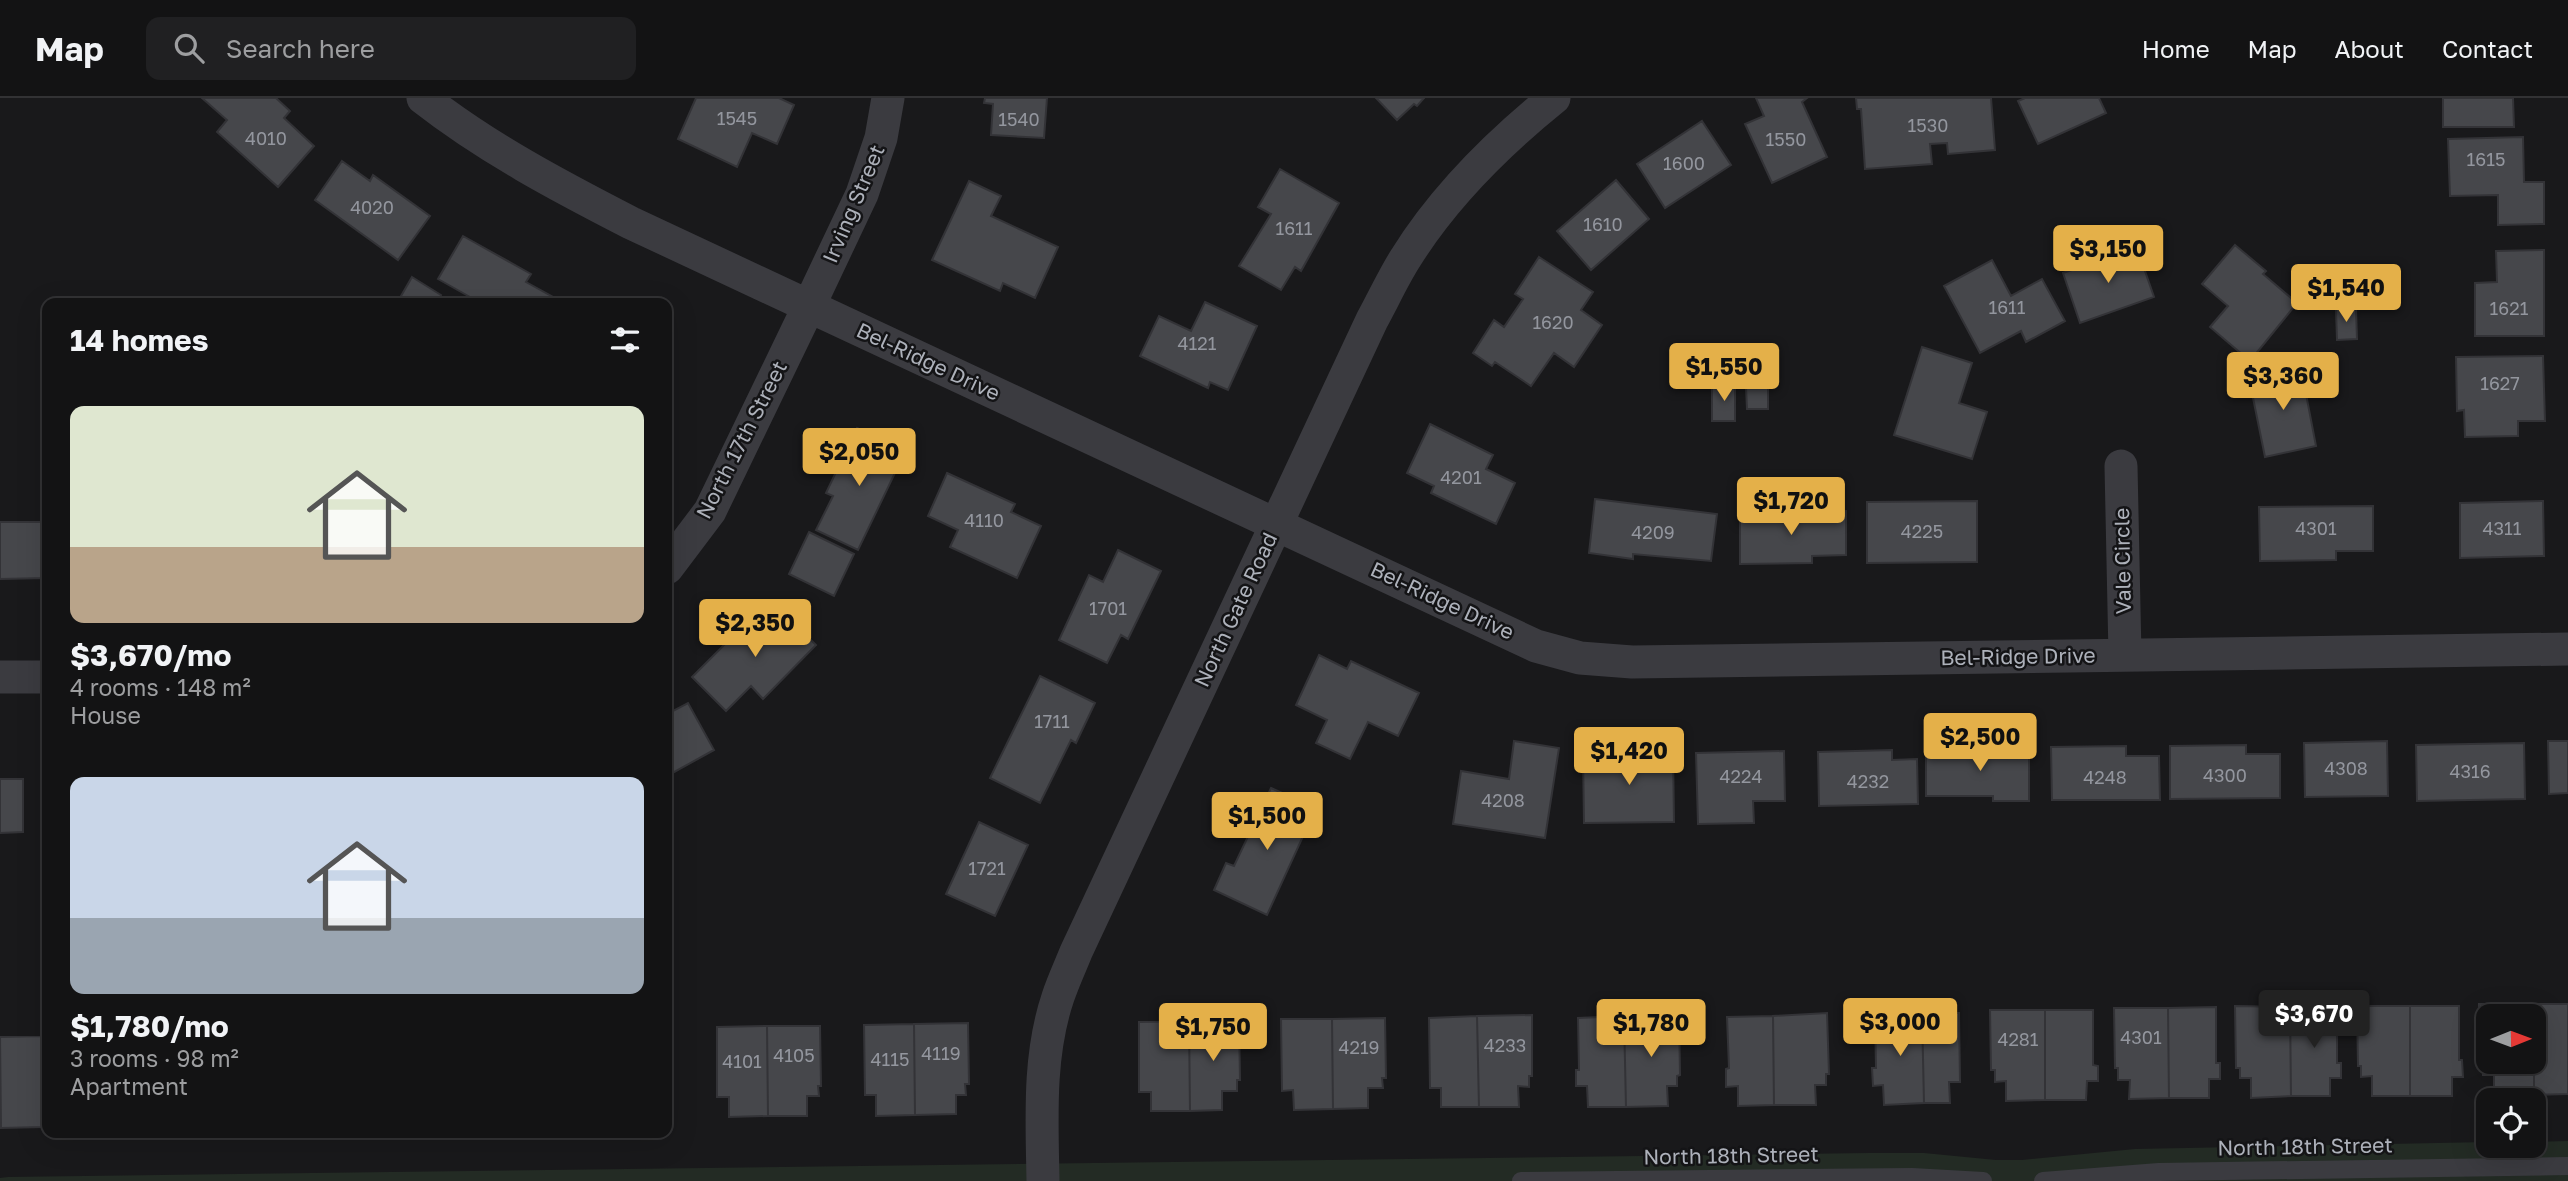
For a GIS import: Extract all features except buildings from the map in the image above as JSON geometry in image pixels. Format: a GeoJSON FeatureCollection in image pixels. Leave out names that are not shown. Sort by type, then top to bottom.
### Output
{"type":"FeatureCollection","features":[{"type":"Feature","properties":{"kind":"street","name":"Bel-Ridge Drive"},"geometry":{"type":"LineString","coordinates":[[423,98],[544,178],[631,223],[1536,646],[1580,657],[1632,662],[2568,649]]}},
{"type":"Feature","properties":{"kind":"street","name":"Irving Street"},"geometry":{"type":"LineString","coordinates":[[809,306],[862,194],[881,138],[888,98]]}},
{"type":"Feature","properties":{"kind":"street","name":"North Gate Road"},"geometry":{"type":"LineString","coordinates":[[1043,1181],[1043,1088],[1048,1040],[1058,999],[1076,952],[1372,320],[1405,258],[1453,192],[1510,133],[1555,98]]}},
{"type":"Feature","properties":{"kind":"street","name":"North 17th Street"},"geometry":{"type":"LineString","coordinates":[[672,561],[710,511],[809,306]]}},
{"type":"Feature","properties":{"kind":"street","name":"Vale Circle"},"geometry":{"type":"LineString","coordinates":[[2121,466],[2125,655]]}},
{"type":"Feature","properties":{"kind":"street"},"geometry":{"type":"LineString","coordinates":[[0,677],[42,677]]}},
{"type":"Feature","properties":{"kind":"lane","name":"North 18th Street"},"geometry":{"type":"LineString","coordinates":[[2043,1181],[2159,1172],[2568,1166]]}},
{"type":"Feature","properties":{"kind":"lane","name":"North 18th Street"},"geometry":{"type":"LineString","coordinates":[[1521,1181],[1912,1177],[1983,1181]]}},
{"type":"Feature","properties":{"kind":"shaded area"},"geometry":{"type":"Polygon","coordinates":[[[2568,1141],[2568,1181],[0,1181],[0,1178],[8,1177],[1868,1153],[1924,1153],[2022,1160],[2135,1149],[2476,1142],[2476,1158],[2546,1158],[2546,1142],[2568,1141]]]}}]}
